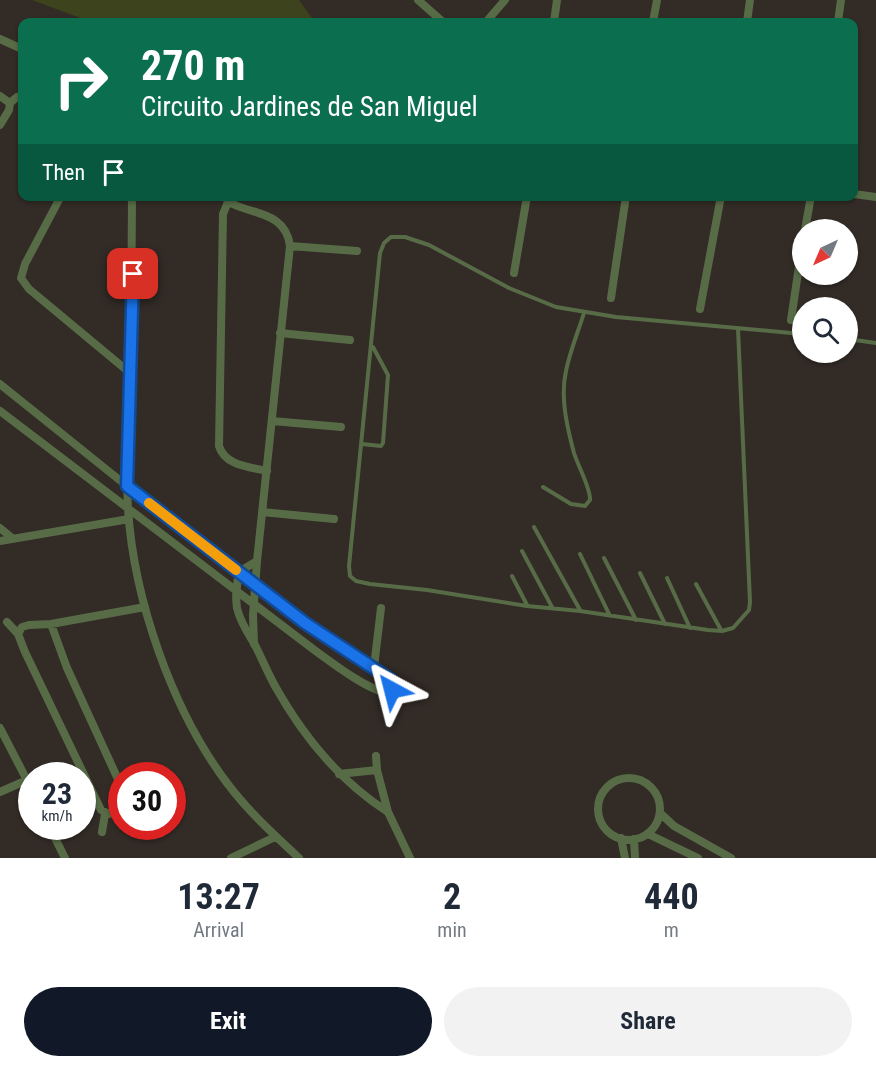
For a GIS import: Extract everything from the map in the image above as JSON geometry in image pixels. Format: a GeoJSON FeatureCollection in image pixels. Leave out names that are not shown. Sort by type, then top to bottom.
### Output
{"type":"FeatureCollection","features":[{"type":"Feature","properties":{"kind":"street"},"geometry":{"type":"LineString","coordinates":[[418,0],[438,18]]}},
{"type":"Feature","properties":{"kind":"street"},"geometry":{"type":"LineString","coordinates":[[489,18],[505,0]]}},
{"type":"Feature","properties":{"kind":"street"},"geometry":{"type":"LineString","coordinates":[[555,18],[557,0]]}},
{"type":"Feature","properties":{"kind":"street"},"geometry":{"type":"LineString","coordinates":[[654,18],[657,0]]}},
{"type":"Feature","properties":{"kind":"street"},"geometry":{"type":"LineString","coordinates":[[748,18],[750,0]]}},
{"type":"Feature","properties":{"kind":"street"},"geometry":{"type":"LineString","coordinates":[[839,18],[841,0]]}},
{"type":"Feature","properties":{"kind":"street"},"geometry":{"type":"LineString","coordinates":[[0,39],[18,47]]}},
{"type":"Feature","properties":{"kind":"street"},"geometry":{"type":"LineString","coordinates":[[0,96],[10,103]]}},
{"type":"Feature","properties":{"kind":"street"},"geometry":{"type":"LineString","coordinates":[[0,125],[9,110],[10,103],[17,97]]}},
{"type":"Feature","properties":{"kind":"street"},"geometry":{"type":"LineString","coordinates":[[858,195],[876,197]]}},
{"type":"Feature","properties":{"kind":"street"},"geometry":{"type":"LineString","coordinates":[[58,201],[25,264],[21,279],[29,289],[130,373]]}},
{"type":"Feature","properties":{"kind":"street"},"geometry":{"type":"LineString","coordinates":[[132,201],[133,274],[127,486],[129,519],[145,607],[165,670],[178,699],[214,764],[247,807],[275,837],[299,858]]}},
{"type":"Feature","properties":{"kind":"street"},"geometry":{"type":"LineString","coordinates":[[226,201],[223,214],[219,446],[229,461],[267,471]]}},
{"type":"Feature","properties":{"kind":"street"},"geometry":{"type":"LineString","coordinates":[[231,201],[277,223],[287,233],[290,246],[257,561],[254,644]]}},
{"type":"Feature","properties":{"kind":"street"},"geometry":{"type":"LineString","coordinates":[[514,273],[526,201]]}},
{"type":"Feature","properties":{"kind":"street"},"geometry":{"type":"LineString","coordinates":[[611,298],[625,201]]}},
{"type":"Feature","properties":{"kind":"street"},"geometry":{"type":"LineString","coordinates":[[700,309],[720,201]]}},
{"type":"Feature","properties":{"kind":"street"},"geometry":{"type":"LineString","coordinates":[[807,219],[810,201]]}},
{"type":"Feature","properties":{"kind":"street"},"geometry":{"type":"LineString","coordinates":[[290,246],[357,251]]}},
{"type":"Feature","properties":{"kind":"street"},"geometry":{"type":"LineString","coordinates":[[791,320],[796,285]]}},
{"type":"Feature","properties":{"kind":"street"},"geometry":{"type":"LineString","coordinates":[[280,333],[350,340]]}},
{"type":"Feature","properties":{"kind":"street"},"geometry":{"type":"LineString","coordinates":[[0,384],[239,572],[327,639],[374,667],[393,681],[394,686],[389,693],[379,691],[343,670],[128,510],[0,411]]}},
{"type":"Feature","properties":{"kind":"street"},"geometry":{"type":"LineString","coordinates":[[272,421],[341,427]]}},
{"type":"Feature","properties":{"kind":"street"},"geometry":{"type":"LineString","coordinates":[[262,512],[334,519]]}},
{"type":"Feature","properties":{"kind":"street"},"geometry":{"type":"LineString","coordinates":[[0,541],[129,519]]}},
{"type":"Feature","properties":{"kind":"street"},"geometry":{"type":"LineString","coordinates":[[0,528],[12,538]]}},
{"type":"Feature","properties":{"kind":"street"},"geometry":{"type":"LineString","coordinates":[[257,561],[239,572],[236,591],[240,617],[254,644],[284,700],[320,752],[339,774],[370,801],[388,812]]}},
{"type":"Feature","properties":{"kind":"street"},"geometry":{"type":"LineString","coordinates":[[273,619],[284,606]]}},
{"type":"Feature","properties":{"kind":"street"},"geometry":{"type":"LineString","coordinates":[[18,634],[22,627],[29,625],[51,624],[145,607]]}},
{"type":"Feature","properties":{"kind":"street"},"geometry":{"type":"LineString","coordinates":[[374,667],[381,608]]}},
{"type":"Feature","properties":{"kind":"street"},"geometry":{"type":"LineString","coordinates":[[7,622],[18,634],[101,810],[105,814],[102,831]]}},
{"type":"Feature","properties":{"kind":"street"},"geometry":{"type":"LineString","coordinates":[[51,624],[66,668],[110,762]]}},
{"type":"Feature","properties":{"kind":"street"},"geometry":{"type":"LineString","coordinates":[[0,728],[18,763]]}},
{"type":"Feature","properties":{"kind":"street"},"geometry":{"type":"LineString","coordinates":[[376,756],[377,770],[388,812],[410,858]]}},
{"type":"Feature","properties":{"kind":"street"},"geometry":{"type":"LineString","coordinates":[[339,774],[377,770]]}},
{"type":"Feature","properties":{"kind":"street"},"geometry":{"type":"LineString","coordinates":[[628,777],[639,779],[656,792],[660,802],[660,813],[657,824],[648,834],[634,839],[621,838],[611,834],[604,826],[599,816],[598,805],[608,786],[628,777]]}},
{"type":"Feature","properties":{"kind":"street"},"geometry":{"type":"LineString","coordinates":[[0,792],[18,784]]}},
{"type":"Feature","properties":{"kind":"street"},"geometry":{"type":"LineString","coordinates":[[660,813],[674,826],[731,858]]}},
{"type":"Feature","properties":{"kind":"street"},"geometry":{"type":"LineString","coordinates":[[648,834],[698,858]]}},
{"type":"Feature","properties":{"kind":"street"},"geometry":{"type":"LineString","coordinates":[[231,858],[275,837]]}},
{"type":"Feature","properties":{"kind":"street"},"geometry":{"type":"LineString","coordinates":[[621,838],[625,858]]}},
{"type":"Feature","properties":{"kind":"street"},"geometry":{"type":"LineString","coordinates":[[634,839],[635,858]]}},
{"type":"Feature","properties":{"kind":"street"},"geometry":{"type":"LineString","coordinates":[[55,840],[62,857]]}},
{"type":"Feature","properties":{"kind":"lane"},"geometry":{"type":"LineString","coordinates":[[738,329],[750,602],[749,610],[733,628],[722,631],[665,625],[580,611],[370,584],[353,579],[349,573],[380,253],[384,243],[391,237],[416,239],[531,299],[584,313],[792,333]]}},
{"type":"Feature","properties":{"kind":"lane"},"geometry":{"type":"LineString","coordinates":[[543,487],[576,506],[585,506],[590,500],[590,493],[578,466],[570,439],[564,399],[566,369],[584,313]]}},
{"type":"Feature","properties":{"kind":"lane"},"geometry":{"type":"LineString","coordinates":[[858,340],[876,343]]}},
{"type":"Feature","properties":{"kind":"lane"},"geometry":{"type":"LineString","coordinates":[[362,444],[381,446],[383,443],[388,375],[372,346]]}},
{"type":"Feature","properties":{"kind":"lane"},"geometry":{"type":"LineString","coordinates":[[534,527],[580,611]]}},
{"type":"Feature","properties":{"kind":"lane"},"geometry":{"type":"LineString","coordinates":[[522,551],[552,608]]}},
{"type":"Feature","properties":{"kind":"lane"},"geometry":{"type":"LineString","coordinates":[[580,554],[610,616]]}},
{"type":"Feature","properties":{"kind":"lane"},"geometry":{"type":"LineString","coordinates":[[604,558],[636,621]]}},
{"type":"Feature","properties":{"kind":"lane"},"geometry":{"type":"LineString","coordinates":[[640,573],[665,625]]}},
{"type":"Feature","properties":{"kind":"lane"},"geometry":{"type":"LineString","coordinates":[[512,576],[527,606]]}},
{"type":"Feature","properties":{"kind":"lane"},"geometry":{"type":"LineString","coordinates":[[667,578],[690,628]]}},
{"type":"Feature","properties":{"kind":"lane"},"geometry":{"type":"LineString","coordinates":[[696,584],[722,631]]}},
{"type":"Feature","properties":{"kind":"green space"},"geometry":{"type":"Polygon","coordinates":[[[32,0],[299,0],[312,18],[80,18],[32,0]]]}},
{"type":"Feature","properties":{"kind":"slow traffic"},"geometry":{"type":"LineString","coordinates":[[149,503],[236,570]]}},
{"type":"Feature","properties":{"kind":"route"},"geometry":{"type":"LineString","coordinates":[[133,274],[127,486],[305,623],[393,681],[392,690]]}}]}
